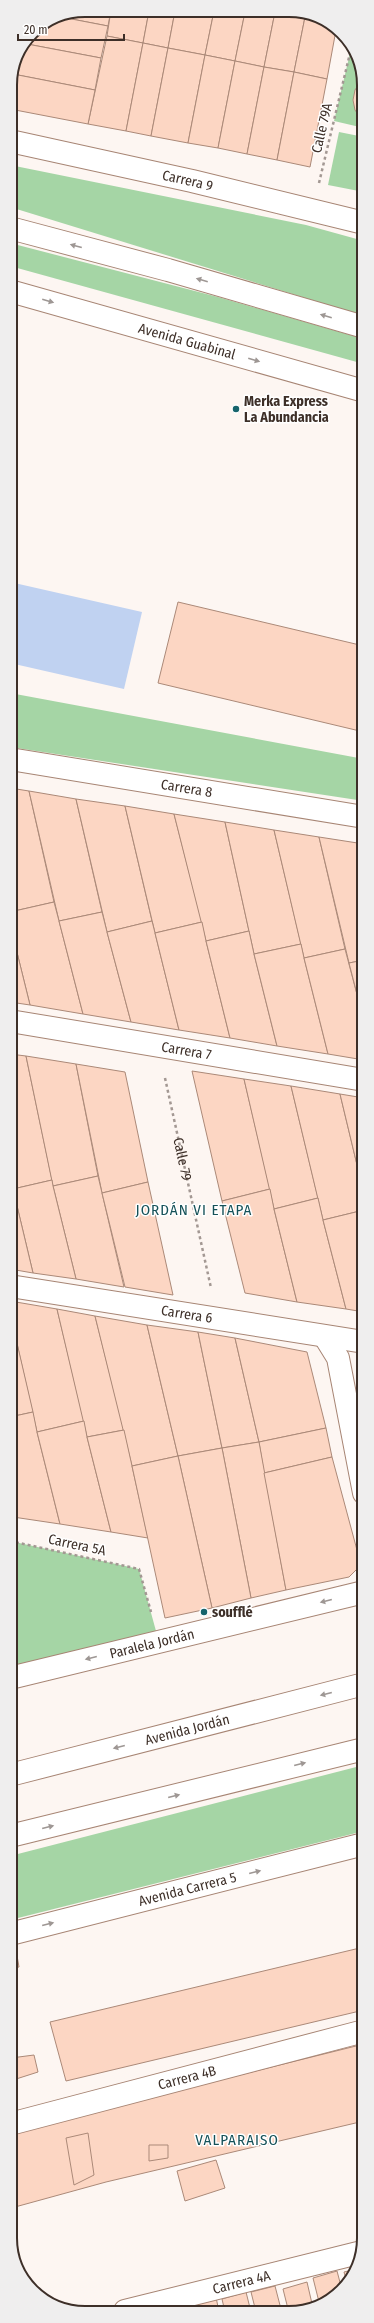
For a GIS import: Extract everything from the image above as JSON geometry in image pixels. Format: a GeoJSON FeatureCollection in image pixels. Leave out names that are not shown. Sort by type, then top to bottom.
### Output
{"type":"FeatureCollection","features":[{"type":"Feature","properties":{"kind":"street","name":"Carrera 9"},"geometry":{"type":"LineString","coordinates":[[17,143],[192,181],[357,221]]}},
{"type":"Feature","properties":{"kind":"street"},"geometry":{"type":"LineString","coordinates":[[17,230],[168,270],[357,325]]}},
{"type":"Feature","properties":{"kind":"street","name":"Avenida Guabinal"},"geometry":{"type":"LineString","coordinates":[[17,293],[357,389]]}},
{"type":"Feature","properties":{"kind":"street","name":"Carrera 8"},"geometry":{"type":"LineString","coordinates":[[17,760],[357,816]]}},
{"type":"Feature","properties":{"kind":"street","name":"Carrera 7"},"geometry":{"type":"LineString","coordinates":[[17,1022],[357,1079]]}},
{"type":"Feature","properties":{"kind":"street","name":"Carrera 6"},"geometry":{"type":"LineString","coordinates":[[17,1287],[357,1341]]}},
{"type":"Feature","properties":{"kind":"street"},"geometry":{"type":"LineString","coordinates":[[325,1337],[338,1358],[357,1456]]}},
{"type":"Feature","properties":{"kind":"street","name":"Paralela Jordán"},"geometry":{"type":"LineString","coordinates":[[17,1676],[357,1594]]}},
{"type":"Feature","properties":{"kind":"street","name":"Avenida Jordán"},"geometry":{"type":"LineString","coordinates":[[17,1773],[357,1686]]}},
{"type":"Feature","properties":{"kind":"street"},"geometry":{"type":"LineString","coordinates":[[17,1834],[357,1751]]}},
{"type":"Feature","properties":{"kind":"street","name":"Avenida Carrera 5"},"geometry":{"type":"LineString","coordinates":[[17,1932],[357,1846]]}},
{"type":"Feature","properties":{"kind":"street","name":"Carrera 4B"},"geometry":{"type":"LineString","coordinates":[[17,2122],[357,2033]]}},
{"type":"Feature","properties":{"kind":"street","name":"Carrera 4A"},"geometry":{"type":"LineString","coordinates":[[145,2306],[355,2254]]}},
{"type":"Feature","properties":{"kind":"path","name":"Calle 79A"},"geometry":{"type":"LineString","coordinates":[[312,211],[350,55]]}},
{"type":"Feature","properties":{"kind":"path","name":"Calle 79"},"geometry":{"type":"LineString","coordinates":[[158,1046],[218,1320]]}},
{"type":"Feature","properties":{"kind":"path","name":"Carrera 5A"},"geometry":{"type":"LineString","coordinates":[[17,1543],[140,1569],[159,1642]]}},
{"type":"Feature","properties":{"kind":"green space"},"geometry":{"type":"Polygon","coordinates":[[[350,55],[356,72],[357,81],[357,126],[334,121],[350,55]]]}},
{"type":"Feature","properties":{"kind":"green space"},"geometry":{"type":"Polygon","coordinates":[[[339,132],[357,136],[357,191],[328,185],[339,132]]]}},
{"type":"Feature","properties":{"kind":"green space"},"geometry":{"type":"Polygon","coordinates":[[[17,166],[306,225],[357,239],[357,314],[17,209],[17,166]]]}},
{"type":"Feature","properties":{"kind":"green space"},"geometry":{"type":"Polygon","coordinates":[[[17,245],[218,297],[357,337],[357,362],[17,268],[17,245]]]}},
{"type":"Feature","properties":{"kind":"green space"},"geometry":{"type":"Polygon","coordinates":[[[17,694],[357,758],[357,800],[17,748],[17,694]]]}},
{"type":"Feature","properties":{"kind":"green space"},"geometry":{"type":"Polygon","coordinates":[[[17,1543],[139,1569],[159,1642],[17,1676],[17,1543]]]}},
{"type":"Feature","properties":{"kind":"green space"},"geometry":{"type":"Polygon","coordinates":[[[357,1767],[357,1833],[17,1918],[17,1854],[357,1767]]]}},
{"type":"Feature","properties":{"kind":"water"},"geometry":{"type":"Polygon","coordinates":[[[17,584],[142,612],[124,689],[17,665],[17,584]]]}},
{"type":"Feature","properties":{"kind":"building"},"geometry":{"type":"Polygon","coordinates":[[[110,17],[108,26],[70,19],[110,17]]]}},
{"type":"Feature","properties":{"kind":"building"},"geometry":{"type":"Polygon","coordinates":[[[110,17],[148,17],[143,43],[107,36],[110,17]]]}},
{"type":"Feature","properties":{"kind":"building"},"geometry":{"type":"Polygon","coordinates":[[[148,17],[174,17],[168,48],[143,43],[148,17]]]}},
{"type":"Feature","properties":{"kind":"building"},"geometry":{"type":"Polygon","coordinates":[[[174,17],[213,17],[205,55],[168,48],[174,17]]]}},
{"type":"Feature","properties":{"kind":"building"},"geometry":{"type":"Polygon","coordinates":[[[213,17],[244,17],[235,61],[205,55],[213,17]]]}},
{"type":"Feature","properties":{"kind":"building"},"geometry":{"type":"Polygon","coordinates":[[[244,17],[274,17],[264,67],[235,61],[244,17]]]}},
{"type":"Feature","properties":{"kind":"building"},"geometry":{"type":"Polygon","coordinates":[[[274,17],[305,19],[294,72],[264,67],[274,17]]]}},
{"type":"Feature","properties":{"kind":"building"},"geometry":{"type":"Polygon","coordinates":[[[70,19],[108,26],[101,58],[30,45],[47,28],[70,19]]]}},
{"type":"Feature","properties":{"kind":"building"},"geometry":{"type":"Polygon","coordinates":[[[305,19],[327,28],[334,34],[335,35],[327,79],[294,72],[305,19]]]}},
{"type":"Feature","properties":{"kind":"building"},"geometry":{"type":"Polygon","coordinates":[[[107,36],[143,43],[126,131],[88,124],[107,36]]]}},
{"type":"Feature","properties":{"kind":"building"},"geometry":{"type":"Polygon","coordinates":[[[143,43],[168,48],[151,136],[126,131],[143,43]]]}},
{"type":"Feature","properties":{"kind":"building"},"geometry":{"type":"Polygon","coordinates":[[[30,45],[101,58],[95,90],[18,75],[22,59],[28,47],[30,45]]]}},
{"type":"Feature","properties":{"kind":"building"},"geometry":{"type":"Polygon","coordinates":[[[168,48],[205,55],[188,143],[151,136],[168,48]]]}},
{"type":"Feature","properties":{"kind":"building"},"geometry":{"type":"Polygon","coordinates":[[[205,55],[235,61],[218,148],[188,143],[205,55]]]}},
{"type":"Feature","properties":{"kind":"building"},"geometry":{"type":"Polygon","coordinates":[[[235,61],[264,67],[247,154],[218,148],[235,61]]]}},
{"type":"Feature","properties":{"kind":"building"},"geometry":{"type":"Polygon","coordinates":[[[264,67],[294,72],[277,160],[247,154],[264,67]]]}},
{"type":"Feature","properties":{"kind":"building"},"geometry":{"type":"Polygon","coordinates":[[[294,72],[327,79],[310,167],[277,160],[294,72]]]}},
{"type":"Feature","properties":{"kind":"building"},"geometry":{"type":"Polygon","coordinates":[[[18,75],[95,90],[88,124],[17,110],[18,75]]]}},
{"type":"Feature","properties":{"kind":"building"},"geometry":{"type":"Polygon","coordinates":[[[357,87],[357,113],[353,100],[357,87]]]}},
{"type":"Feature","properties":{"kind":"building"},"geometry":{"type":"Polygon","coordinates":[[[178,602],[357,644],[357,730],[158,683],[178,602]]]}},
{"type":"Feature","properties":{"kind":"building"},"geometry":{"type":"Polygon","coordinates":[[[17,789],[29,791],[54,902],[17,910],[17,789]]]}},
{"type":"Feature","properties":{"kind":"building"},"geometry":{"type":"Polygon","coordinates":[[[29,791],[76,799],[102,912],[59,921],[29,791]]]}},
{"type":"Feature","properties":{"kind":"building"},"geometry":{"type":"Polygon","coordinates":[[[76,799],[125,806],[152,921],[107,932],[76,799]]]}},
{"type":"Feature","properties":{"kind":"building"},"geometry":{"type":"Polygon","coordinates":[[[125,806],[174,814],[202,922],[155,933],[125,806]]]}},
{"type":"Feature","properties":{"kind":"building"},"geometry":{"type":"Polygon","coordinates":[[[174,814],[225,822],[249,931],[206,941],[174,814]]]}},
{"type":"Feature","properties":{"kind":"building"},"geometry":{"type":"Polygon","coordinates":[[[225,822],[274,830],[301,944],[254,954],[225,822]]]}},
{"type":"Feature","properties":{"kind":"building"},"geometry":{"type":"Polygon","coordinates":[[[274,830],[319,837],[345,949],[304,958],[274,830]]]}},
{"type":"Feature","properties":{"kind":"building"},"geometry":{"type":"Polygon","coordinates":[[[319,837],[357,843],[357,961],[349,963],[319,837]]]}},
{"type":"Feature","properties":{"kind":"building"},"geometry":{"type":"Polygon","coordinates":[[[54,902],[83,1014],[30,1005],[17,952],[17,910],[54,902]]]}},
{"type":"Feature","properties":{"kind":"building"},"geometry":{"type":"Polygon","coordinates":[[[102,912],[131,1022],[83,1014],[59,921],[102,912]]]}},
{"type":"Feature","properties":{"kind":"building"},"geometry":{"type":"Polygon","coordinates":[[[152,921],[179,1030],[131,1022],[107,932],[152,921]]]}},
{"type":"Feature","properties":{"kind":"building"},"geometry":{"type":"Polygon","coordinates":[[[202,922],[230,1038],[179,1030],[155,933],[202,922]]]}},
{"type":"Feature","properties":{"kind":"building"},"geometry":{"type":"Polygon","coordinates":[[[249,931],[277,1046],[230,1038],[206,941],[249,931]]]}},
{"type":"Feature","properties":{"kind":"building"},"geometry":{"type":"Polygon","coordinates":[[[301,944],[328,1054],[277,1046],[254,954],[301,944]]]}},
{"type":"Feature","properties":{"kind":"building"},"geometry":{"type":"Polygon","coordinates":[[[345,949],[357,994],[357,1059],[328,1054],[304,958],[345,949]]]}},
{"type":"Feature","properties":{"kind":"building"},"geometry":{"type":"Polygon","coordinates":[[[17,952],[30,1005],[17,1003],[17,952]]]}},
{"type":"Feature","properties":{"kind":"building"},"geometry":{"type":"Polygon","coordinates":[[[357,961],[357,994],[349,963],[357,961]]]}},
{"type":"Feature","properties":{"kind":"building"},"geometry":{"type":"Polygon","coordinates":[[[17,1055],[26,1056],[52,1180],[17,1188],[17,1055]]]}},
{"type":"Feature","properties":{"kind":"building"},"geometry":{"type":"Polygon","coordinates":[[[26,1056],[76,1064],[98,1176],[53,1186],[26,1056]]]}},
{"type":"Feature","properties":{"kind":"building"},"geometry":{"type":"Polygon","coordinates":[[[76,1064],[125,1072],[148,1182],[102,1193],[76,1064]]]}},
{"type":"Feature","properties":{"kind":"building"},"geometry":{"type":"Polygon","coordinates":[[[192,1071],[244,1079],[270,1189],[222,1201],[192,1071]]]}},
{"type":"Feature","properties":{"kind":"building"},"geometry":{"type":"Polygon","coordinates":[[[244,1079],[291,1086],[318,1198],[274,1209],[244,1079]]]}},
{"type":"Feature","properties":{"kind":"building"},"geometry":{"type":"Polygon","coordinates":[[[291,1086],[340,1094],[357,1165],[357,1212],[323,1220],[291,1086]]]}},
{"type":"Feature","properties":{"kind":"building"},"geometry":{"type":"Polygon","coordinates":[[[340,1094],[357,1097],[357,1165],[340,1094]]]}},
{"type":"Feature","properties":{"kind":"building"},"geometry":{"type":"Polygon","coordinates":[[[98,1176],[124,1287],[76,1279],[53,1186],[98,1176]]]}},
{"type":"Feature","properties":{"kind":"building"},"geometry":{"type":"Polygon","coordinates":[[[52,1180],[76,1279],[33,1273],[17,1206],[17,1188],[52,1180]]]}},
{"type":"Feature","properties":{"kind":"building"},"geometry":{"type":"Polygon","coordinates":[[[148,1182],[173,1295],[125,1287],[102,1193],[148,1182]]]}},
{"type":"Feature","properties":{"kind":"building"},"geometry":{"type":"Polygon","coordinates":[[[270,1189],[297,1302],[245,1293],[222,1201],[270,1189]]]}},
{"type":"Feature","properties":{"kind":"building"},"geometry":{"type":"Polygon","coordinates":[[[318,1198],[346,1309],[297,1302],[274,1209],[318,1198]]]}},
{"type":"Feature","properties":{"kind":"building"},"geometry":{"type":"Polygon","coordinates":[[[17,1206],[33,1273],[17,1270],[17,1206]]]}},
{"type":"Feature","properties":{"kind":"building"},"geometry":{"type":"Polygon","coordinates":[[[357,1212],[357,1311],[346,1309],[323,1220],[357,1212]]]}},
{"type":"Feature","properties":{"kind":"building"},"geometry":{"type":"Polygon","coordinates":[[[17,1302],[57,1309],[84,1421],[37,1432],[17,1344],[17,1302]]]}},
{"type":"Feature","properties":{"kind":"building"},"geometry":{"type":"Polygon","coordinates":[[[57,1309],[95,1316],[124,1430],[87,1437],[57,1309]]]}},
{"type":"Feature","properties":{"kind":"building"},"geometry":{"type":"Polygon","coordinates":[[[95,1316],[147,1325],[178,1456],[132,1466],[95,1316]]]}},
{"type":"Feature","properties":{"kind":"building"},"geometry":{"type":"Polygon","coordinates":[[[147,1325],[198,1332],[222,1448],[178,1456],[147,1325]]]}},
{"type":"Feature","properties":{"kind":"building"},"geometry":{"type":"Polygon","coordinates":[[[198,1332],[235,1338],[259,1442],[222,1448],[198,1332]]]}},
{"type":"Feature","properties":{"kind":"building"},"geometry":{"type":"Polygon","coordinates":[[[235,1338],[307,1352],[326,1428],[259,1442],[235,1338]]]}},
{"type":"Feature","properties":{"kind":"building"},"geometry":{"type":"Polygon","coordinates":[[[17,1343],[33,1412],[17,1415],[17,1343]]]}},
{"type":"Feature","properties":{"kind":"building"},"geometry":{"type":"Polygon","coordinates":[[[33,1412],[60,1524],[17,1518],[17,1415],[33,1412]]]}},
{"type":"Feature","properties":{"kind":"building"},"geometry":{"type":"Polygon","coordinates":[[[84,1421],[111,1532],[60,1524],[37,1432],[84,1421]]]}},
{"type":"Feature","properties":{"kind":"building"},"geometry":{"type":"Polygon","coordinates":[[[326,1428],[332,1457],[264,1473],[259,1442],[326,1428]]]}},
{"type":"Feature","properties":{"kind":"building"},"geometry":{"type":"Polygon","coordinates":[[[124,1430],[148,1538],[111,1532],[87,1437],[124,1430]]]}},
{"type":"Feature","properties":{"kind":"building"},"geometry":{"type":"Polygon","coordinates":[[[259,1442],[286,1590],[251,1598],[222,1448],[259,1442]]]}},
{"type":"Feature","properties":{"kind":"building"},"geometry":{"type":"Polygon","coordinates":[[[222,1448],[251,1598],[212,1608],[178,1456],[222,1448]]]}},
{"type":"Feature","properties":{"kind":"building"},"geometry":{"type":"Polygon","coordinates":[[[178,1456],[212,1608],[165,1618],[132,1466],[178,1456]]]}},
{"type":"Feature","properties":{"kind":"building"},"geometry":{"type":"Polygon","coordinates":[[[332,1457],[357,1550],[357,1569],[349,1577],[286,1590],[264,1473],[332,1457]]]}},
{"type":"Feature","properties":{"kind":"building"},"geometry":{"type":"Polygon","coordinates":[[[357,1949],[357,2012],[66,2081],[50,2022],[357,1949]]]}},
{"type":"Feature","properties":{"kind":"building"},"geometry":{"type":"Polygon","coordinates":[[[17,1956],[19,1967],[17,1967],[17,1956]]]}},
{"type":"Feature","properties":{"kind":"building"},"geometry":{"type":"Polygon","coordinates":[[[357,2046],[357,2123],[106,2182],[17,2206],[17,2130],[357,2046]]]}},
{"type":"Feature","properties":{"kind":"building"},"geometry":{"type":"Polygon","coordinates":[[[34,2055],[38,2072],[17,2079],[17,2057],[34,2055]]]}},
{"type":"Feature","properties":{"kind":"building"},"geometry":{"type":"Polygon","coordinates":[[[88,2133],[94,2175],[74,2185],[66,2138],[88,2133]]]}},
{"type":"Feature","properties":{"kind":"building"},"geometry":{"type":"Polygon","coordinates":[[[149,2145],[168,2145],[168,2158],[149,2161],[149,2145]]]}},
{"type":"Feature","properties":{"kind":"building"},"geometry":{"type":"Polygon","coordinates":[[[216,2160],[225,2188],[185,2201],[177,2171],[216,2160]]]}},
{"type":"Feature","properties":{"kind":"building"},"geometry":{"type":"Polygon","coordinates":[[[337,2271],[340,2283],[330,2292],[318,2299],[313,2278],[337,2271]]]}},
{"type":"Feature","properties":{"kind":"building"},"geometry":{"type":"Polygon","coordinates":[[[348,2271],[345,2276],[344,2272],[348,2271]]]}},
{"type":"Feature","properties":{"kind":"building"},"geometry":{"type":"Polygon","coordinates":[[[307,2282],[312,2302],[287,2306],[283,2289],[307,2282]]]}},
{"type":"Feature","properties":{"kind":"building"},"geometry":{"type":"Polygon","coordinates":[[[275,2286],[280,2306],[254,2306],[251,2292],[275,2286]]]}},
{"type":"Feature","properties":{"kind":"building"},"geometry":{"type":"Polygon","coordinates":[[[246,2292],[250,2306],[224,2306],[222,2299],[246,2292]]]}},
{"type":"Feature","properties":{"kind":"building"},"geometry":{"type":"Polygon","coordinates":[[[216,2297],[218,2306],[192,2306],[192,2304],[216,2297]]]}},
{"type":"Feature","properties":{"kind":"place","name":"Merka Express La Abundancia"},"geometry":{"type":"Point","coordinates":[236,409]}},
{"type":"Feature","properties":{"kind":"place","name":"soufflé"},"geometry":{"type":"Point","coordinates":[204,1612]}},
{"type":"Feature","properties":{"kind":"district","name":"JORDÁN VI ETAPA"},"geometry":{"type":"Point","coordinates":[194,1210]}},
{"type":"Feature","properties":{"kind":"district","name":"VALPARAISO"},"geometry":{"type":"Point","coordinates":[237,2140]}}]}
